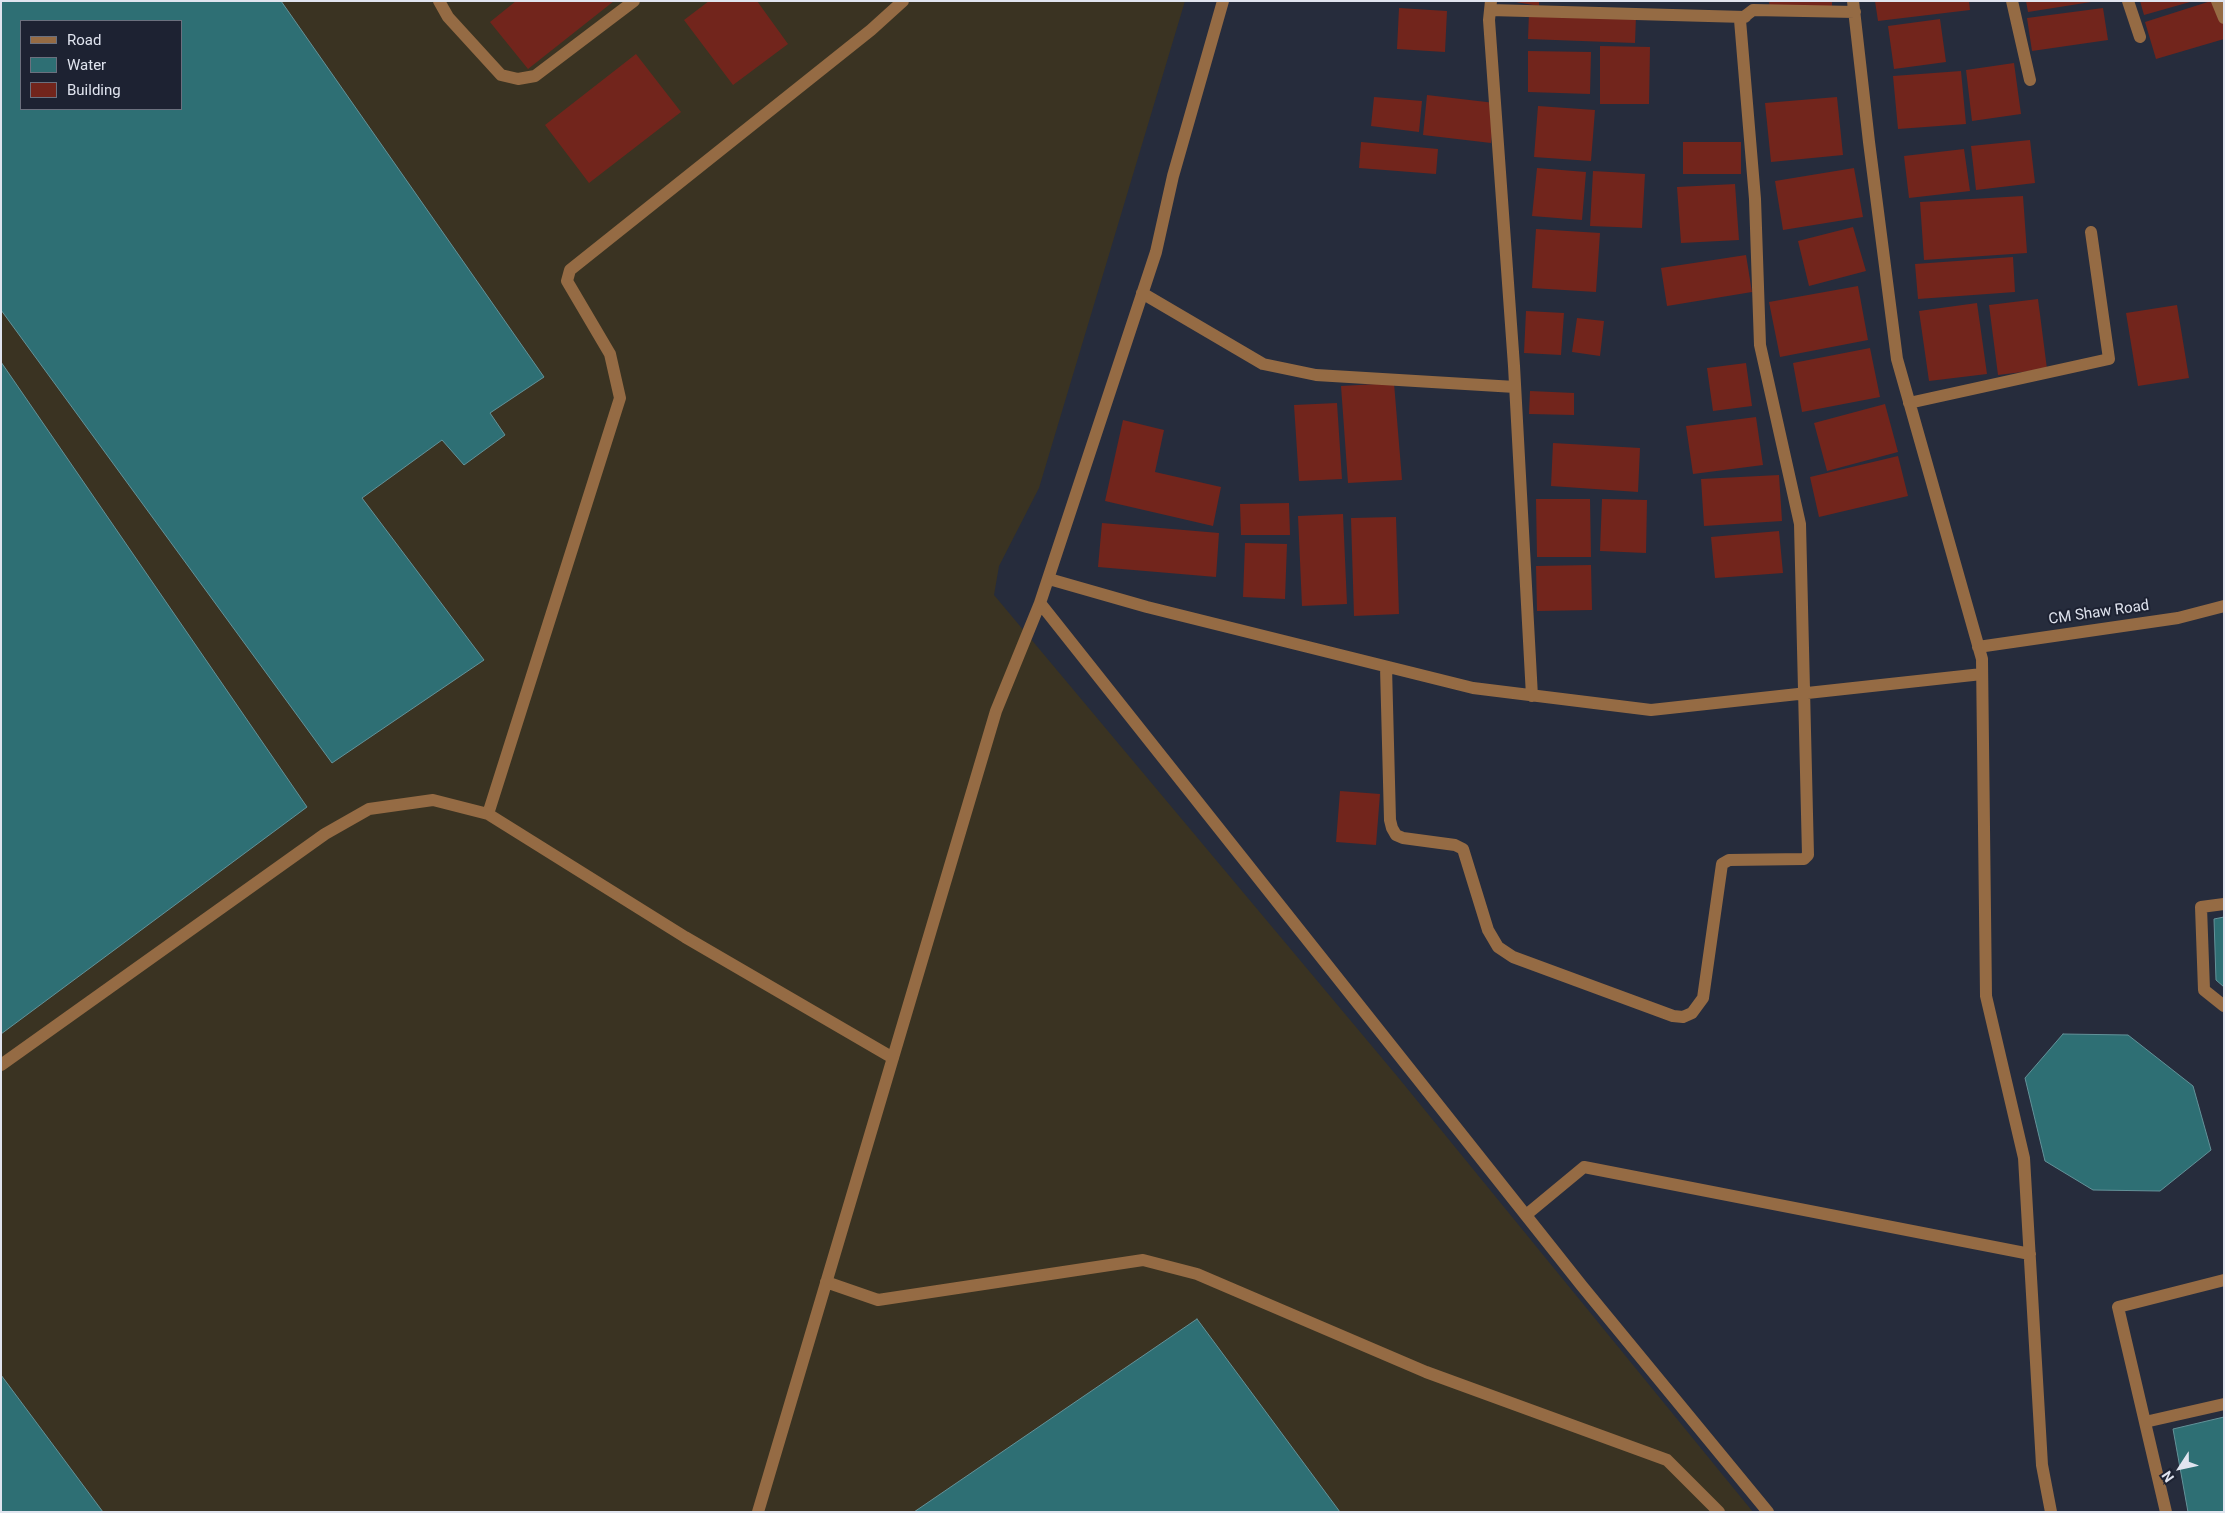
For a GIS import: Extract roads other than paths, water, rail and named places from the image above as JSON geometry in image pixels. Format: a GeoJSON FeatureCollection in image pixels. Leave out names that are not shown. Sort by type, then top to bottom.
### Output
{"type":"FeatureCollection","features":[{"type":"Feature","properties":{"kind":"street"},"geometry":{"type":"LineString","coordinates":[[439,1],[448,17],[501,75],[518,79],[535,76],[634,1]]}},
{"type":"Feature","properties":{"kind":"street"},"geometry":{"type":"LineString","coordinates":[[488,814],[620,398],[610,354],[567,281],[570,270],[871,30],[903,1]]}},
{"type":"Feature","properties":{"kind":"street"},"geometry":{"type":"LineString","coordinates":[[758,1512],[996,711],[1049,578],[1156,252],[1173,176],[1222,1]]}},
{"type":"Feature","properties":{"kind":"street"},"geometry":{"type":"LineString","coordinates":[[2012,1],[2030,80]]}},
{"type":"Feature","properties":{"kind":"street"},"geometry":{"type":"LineString","coordinates":[[2128,1],[2140,37]]}},
{"type":"Feature","properties":{"kind":"street"},"geometry":{"type":"LineString","coordinates":[[2217,1],[2224,18]]}},
{"type":"Feature","properties":{"kind":"street"},"geometry":{"type":"LineString","coordinates":[[1532,696],[1491,5],[1745,17]]}},
{"type":"Feature","properties":{"kind":"street"},"geometry":{"type":"LineString","coordinates":[[1386,667],[1390,820],[1396,835],[1403,838],[1455,845],[1463,849],[1488,930],[1498,946],[1512,957],[1673,1016],[1683,1016],[1692,1012],[1703,998],[1722,864],[1729,860],[1804,859],[1808,855],[1802,694],[1800,524],[1760,344],[1755,199],[1740,20],[1753,10],[1854,6],[1869,142],[1897,359],[1982,658],[1986,996],[2024,1158],[2042,1465],[2051,1512]]}},
{"type":"Feature","properties":{"kind":"street"},"geometry":{"type":"LineString","coordinates":[[1909,403],[2109,358],[2090,232]]}},
{"type":"Feature","properties":{"kind":"street"},"geometry":{"type":"LineString","coordinates":[[1142,293],[1263,364],[1316,375],[1515,387]]}},
{"type":"Feature","properties":{"kind":"street"},"geometry":{"type":"LineString","coordinates":[[1049,578],[1147,607],[1473,688],[1651,710],[1982,674]]}},
{"type":"Feature","properties":{"kind":"street"},"geometry":{"type":"LineString","coordinates":[[1040,603],[1526,1215],[1768,1512]]}},
{"type":"Feature","properties":{"kind":"street","name":"CM Shaw Road"},"geometry":{"type":"LineString","coordinates":[[1978,647],[2178,618],[2224,606]]}},
{"type":"Feature","properties":{"kind":"street"},"geometry":{"type":"LineString","coordinates":[[1,1065],[325,834],[369,809],[433,800],[488,814],[685,937],[893,1058]]}},
{"type":"Feature","properties":{"kind":"street"},"geometry":{"type":"LineString","coordinates":[[2224,904],[2201,907],[2204,990],[2224,1006]]}},
{"type":"Feature","properties":{"kind":"street"},"geometry":{"type":"LineString","coordinates":[[1526,1215],[1584,1167],[2030,1254]]}},
{"type":"Feature","properties":{"kind":"street"},"geometry":{"type":"LineString","coordinates":[[826,1282],[878,1300],[1143,1260],[1161,1264],[1197,1274],[1426,1372],[1667,1460],[1720,1512]]}},
{"type":"Feature","properties":{"kind":"street"},"geometry":{"type":"LineString","coordinates":[[2166,1512],[2118,1308],[2224,1280]]}},
{"type":"Feature","properties":{"kind":"street"},"geometry":{"type":"LineString","coordinates":[[2145,1422],[2224,1404]]}},
{"type":"Feature","properties":{"kind":"water"},"geometry":{"type":"Polygon","coordinates":[[[1,1],[281,1],[544,377],[490,413],[505,435],[464,465],[442,440],[362,498],[484,660],[332,763],[1,310],[1,1]]]}},
{"type":"Feature","properties":{"kind":"water"},"geometry":{"type":"Polygon","coordinates":[[[1,362],[307,807],[1,1034],[1,362]]]}},
{"type":"Feature","properties":{"kind":"water"},"geometry":{"type":"Polygon","coordinates":[[[2224,917],[2224,987],[2216,980],[2214,919],[2224,917]]]}},
{"type":"Feature","properties":{"kind":"water"},"geometry":{"type":"Polygon","coordinates":[[[2063,1034],[2128,1035],[2193,1086],[2211,1150],[2160,1191],[2093,1190],[2045,1161],[2025,1078],[2063,1034]]]}},
{"type":"Feature","properties":{"kind":"water"},"geometry":{"type":"Polygon","coordinates":[[[1197,1319],[1340,1512],[914,1512],[1197,1319]]]}},
{"type":"Feature","properties":{"kind":"water"},"geometry":{"type":"Polygon","coordinates":[[[1,1375],[103,1512],[1,1512],[1,1375]]]}},
{"type":"Feature","properties":{"kind":"water"},"geometry":{"type":"Polygon","coordinates":[[[2224,1417],[2224,1512],[2188,1512],[2173,1429],[2224,1417]]]}}]}
